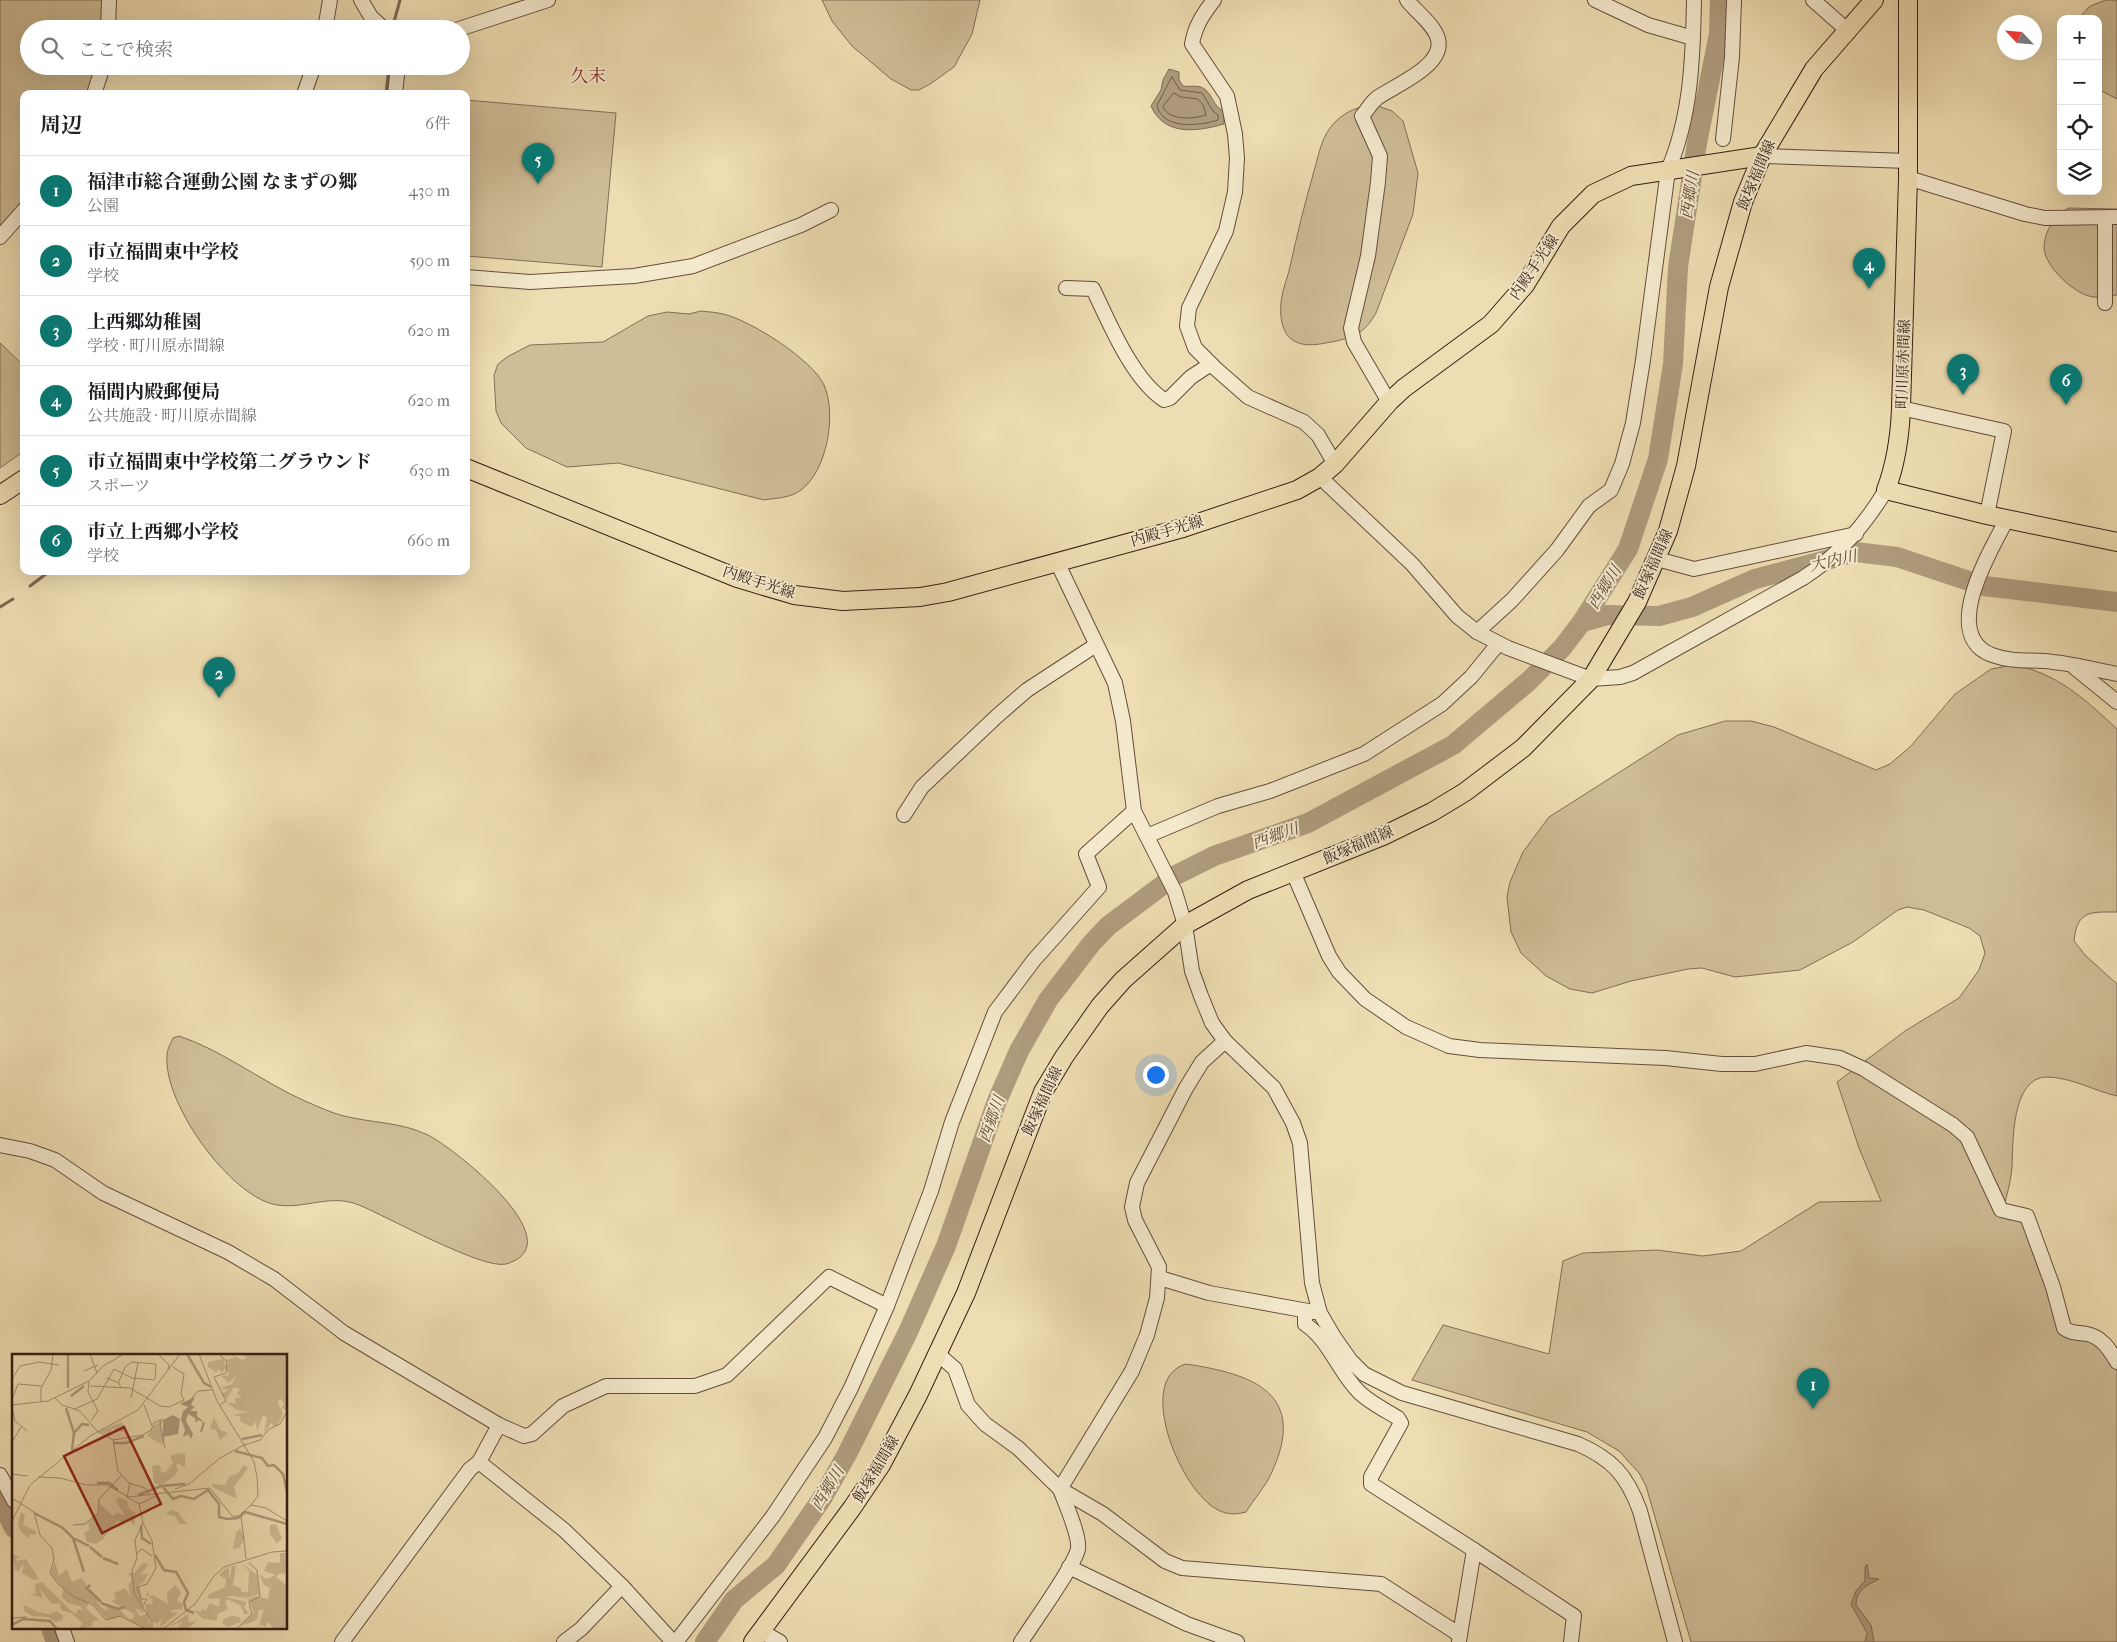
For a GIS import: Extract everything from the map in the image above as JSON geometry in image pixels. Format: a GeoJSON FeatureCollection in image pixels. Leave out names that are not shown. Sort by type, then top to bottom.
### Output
{"type":"FeatureCollection","features":[{"type":"Feature","properties":{"kind":"main road","name":"飯塚福間線"},"geometry":{"type":"LineString","coordinates":[[757,1637],[852,1508],[881,1465],[938,1354],[966,1292],[1043,1092],[1088,1021],[1123,980],[1185,925],[1248,890],[1383,836],[1432,812],[1465,792],[1523,748],[1591,679],[1636,602],[1657,559],[1668,530],[1686,466],[1719,286],[1743,202],[1762,156],[1814,69],[1874,0]]}},
{"type":"Feature","properties":{"kind":"main road","name":"町川原赤間線"},"geometry":{"type":"LineString","coordinates":[[1886,490],[1895,466],[1900,440],[1908,170],[1908,0]]}},
{"type":"Feature","properties":{"kind":"main road","name":"内殿手光線"},"geometry":{"type":"LineString","coordinates":[[470,470],[737,578],[794,595],[843,601],[920,597],[948,592],[1183,528],[1297,490],[1320,477],[1335,464],[1388,402],[1404,388],[1491,324],[1525,285],[1561,226],[1593,194],[1631,176],[1714,165],[1762,156]]}},
{"type":"Feature","properties":{"kind":"main road"},"geometry":{"type":"LineString","coordinates":[[0,495],[20,481]]}},
{"type":"Feature","properties":{"kind":"main road"},"geometry":{"type":"LineString","coordinates":[[1886,490],[1988,515],[2117,542]]}},
{"type":"Feature","properties":{"kind":"street"},"geometry":{"type":"LineString","coordinates":[[108,20],[109,0]]}},
{"type":"Feature","properties":{"kind":"street"},"geometry":{"type":"LineString","coordinates":[[327,20],[330,0]]}},
{"type":"Feature","properties":{"kind":"street"},"geometry":{"type":"LineString","coordinates":[[361,0],[374,20]]}},
{"type":"Feature","properties":{"kind":"street"},"geometry":{"type":"LineString","coordinates":[[470,25],[548,0]]}},
{"type":"Feature","properties":{"kind":"street"},"geometry":{"type":"LineString","coordinates":[[1214,0],[1200,18],[1194,31],[1192,44],[1227,96],[1237,150],[1235,192],[1226,231],[1189,308],[1187,326],[1195,348],[1211,364],[1248,397],[1304,422],[1318,435],[1335,464]]}},
{"type":"Feature","properties":{"kind":"street"},"geometry":{"type":"LineString","coordinates":[[1388,402],[1354,342],[1351,328],[1368,256],[1380,156],[1362,116],[1376,99],[1422,71],[1433,58],[1437,49],[1438,40],[1432,29],[1407,0]]}},
{"type":"Feature","properties":{"kind":"street"},"geometry":{"type":"LineString","coordinates":[[1595,0],[1648,25],[1693,38]]}},
{"type":"Feature","properties":{"kind":"street"},"geometry":{"type":"LineString","coordinates":[[1477,632],[1512,600],[1556,550],[1588,506],[1611,490],[1622,464],[1633,423],[1644,360],[1670,170],[1679,144],[1688,104],[1694,0]]}},
{"type":"Feature","properties":{"kind":"street"},"geometry":{"type":"LineString","coordinates":[[1723,139],[1732,57],[1734,0]]}},
{"type":"Feature","properties":{"kind":"street"},"geometry":{"type":"LineString","coordinates":[[1813,0],[1847,30]]}},
{"type":"Feature","properties":{"kind":"street"},"geometry":{"type":"LineString","coordinates":[[95,90],[100,75]]}},
{"type":"Feature","properties":{"kind":"street"},"geometry":{"type":"LineString","coordinates":[[305,90],[311,75]]}},
{"type":"Feature","properties":{"kind":"street"},"geometry":{"type":"LineString","coordinates":[[395,90],[397,75]]}},
{"type":"Feature","properties":{"kind":"street"},"geometry":{"type":"LineString","coordinates":[[1762,156],[1908,170],[2025,214],[2045,218],[2111,218],[2105,303]]}},
{"type":"Feature","properties":{"kind":"street"},"geometry":{"type":"LineString","coordinates":[[470,277],[530,282],[634,276],[693,266],[801,225],[831,210]]}},
{"type":"Feature","properties":{"kind":"street"},"geometry":{"type":"LineString","coordinates":[[0,237],[20,214]]}},
{"type":"Feature","properties":{"kind":"street"},"geometry":{"type":"LineString","coordinates":[[1066,288],[1093,288],[1116,337],[1157,395],[1164,400],[1170,398],[1191,378],[1211,364]]}},
{"type":"Feature","properties":{"kind":"street"},"geometry":{"type":"LineString","coordinates":[[1901,408],[2004,431],[1988,515]]}},
{"type":"Feature","properties":{"kind":"street"},"geometry":{"type":"LineString","coordinates":[[1320,477],[1372,524],[1412,564],[1457,616],[1477,632],[1503,646],[1591,679],[1620,677],[1645,667],[1825,564],[1856,534],[1886,490]]}},
{"type":"Feature","properties":{"kind":"street"},"geometry":{"type":"LineString","coordinates":[[2007,519],[1980,571],[1968,620],[1970,632],[1977,644],[1991,654],[2023,662],[2051,661],[2117,674]]}},
{"type":"Feature","properties":{"kind":"street"},"geometry":{"type":"LineString","coordinates":[[1657,559],[1694,568],[1856,534]]}},
{"type":"Feature","properties":{"kind":"street"},"geometry":{"type":"LineString","coordinates":[[1057,562],[1115,683],[1123,721],[1134,811],[1175,892],[1185,925],[1192,971],[1212,1023],[1225,1041],[1274,1088],[1293,1122],[1300,1143],[1312,1283],[1320,1313],[1351,1361],[1364,1374],[1381,1384],[1402,1393],[1578,1444],[1597,1453],[1614,1465],[1634,1495],[1640,1511],[1675,1642]]}},
{"type":"Feature","properties":{"kind":"street"},"geometry":{"type":"LineString","coordinates":[[904,815],[922,787],[996,716],[1027,690],[1096,645]]}},
{"type":"Feature","properties":{"kind":"street"},"geometry":{"type":"LineString","coordinates":[[1150,841],[1218,806],[1270,791],[1364,754],[1442,704],[1503,646]]}},
{"type":"Feature","properties":{"kind":"street"},"geometry":{"type":"LineString","coordinates":[[2074,667],[2117,702]]}},
{"type":"Feature","properties":{"kind":"street"},"geometry":{"type":"LineString","coordinates":[[479,1462],[564,1530],[622,1586],[674,1642],[773,1516],[816,1452],[852,1388],[887,1306],[931,1191],[952,1122],[996,1012],[1034,960],[1099,887],[1086,854],[1134,811]]}},
{"type":"Feature","properties":{"kind":"street"},"geometry":{"type":"LineString","coordinates":[[1293,872],[1329,956],[1339,972],[1365,999],[1406,1027],[1448,1046],[1665,1058],[1722,1064],[1755,1064],[1806,1053],[1840,1058],[1864,1069],[1953,1125],[1967,1137],[2000,1210],[2027,1216],[2054,1287],[2064,1328],[2069,1332],[2088,1334],[2100,1340],[2117,1362]]}},
{"type":"Feature","properties":{"kind":"street"},"geometry":{"type":"LineString","coordinates":[[1060,1489],[1132,1371],[1150,1326],[1158,1298],[1160,1278],[1156,1261],[1135,1220],[1132,1207],[1137,1183],[1202,1062],[1225,1041]]}},
{"type":"Feature","properties":{"kind":"street"},"geometry":{"type":"LineString","coordinates":[[0,1145],[55,1160],[103,1193],[228,1252],[281,1284],[344,1334],[517,1435],[532,1434],[562,1406],[606,1386],[681,1387],[695,1386],[719,1379],[726,1375],[829,1277],[887,1306]]}},
{"type":"Feature","properties":{"kind":"street"},"geometry":{"type":"LineString","coordinates":[[1160,1278],[1210,1293],[1320,1313]]}},
{"type":"Feature","properties":{"kind":"street"},"geometry":{"type":"LineString","coordinates":[[1305,1311],[1305,1324],[1315,1331],[1327,1346],[1359,1393],[1398,1418],[1401,1424],[1371,1477],[1371,1484],[1574,1616],[1571,1642]]}},
{"type":"Feature","properties":{"kind":"street"},"geometry":{"type":"LineString","coordinates":[[938,1354],[955,1370],[968,1405],[985,1424],[1018,1448],[1060,1489],[1103,1514],[1165,1561],[1182,1568],[1381,1584],[1460,1638],[1474,1550]]}},
{"type":"Feature","properties":{"kind":"street"},"geometry":{"type":"LineString","coordinates":[[342,1642],[470,1469],[479,1462],[500,1425]]}},
{"type":"Feature","properties":{"kind":"street"},"geometry":{"type":"LineString","coordinates":[[0,1475],[12,1497]]}},
{"type":"Feature","properties":{"kind":"street"},"geometry":{"type":"LineString","coordinates":[[1021,1642],[1069,1568],[1078,1549],[1077,1538],[1060,1489]]}},
{"type":"Feature","properties":{"kind":"street"},"geometry":{"type":"LineString","coordinates":[[1069,1568],[1187,1624],[1236,1642]]}},
{"type":"Feature","properties":{"kind":"street"},"geometry":{"type":"LineString","coordinates":[[564,1642],[581,1629],[622,1586]]}},
{"type":"Feature","properties":{"kind":"street"},"geometry":{"type":"LineString","coordinates":[[63,1630],[67,1642]]}},
{"type":"Feature","properties":{"kind":"street"},"geometry":{"type":"LineString","coordinates":[[757,1637],[780,1642]]}},
{"type":"Feature","properties":{"kind":"shaded area"},"geometry":{"type":"Polygon","coordinates":[[[0,0],[103,0],[102,20],[20,20],[20,75],[94,75],[88,90],[20,90],[20,203],[13,214],[0,227],[0,0]]]}},
{"type":"Feature","properties":{"kind":"shaded area"},"geometry":{"type":"Polygon","coordinates":[[[822,0],[980,0],[972,34],[954,67],[919,90],[911,90],[891,79],[852,46],[832,21],[822,0]]]}},
{"type":"Feature","properties":{"kind":"shaded area"},"geometry":{"type":"Polygon","coordinates":[[[2106,0],[2117,0],[2117,99],[2102,91],[2102,15],[2082,15],[2090,6],[2106,0]]]}},
{"type":"Feature","properties":{"kind":"shaded area"},"geometry":{"type":"Polygon","coordinates":[[[470,100],[616,113],[602,267],[470,256],[470,100]]]}},
{"type":"Feature","properties":{"kind":"shaded area"},"geometry":{"type":"Polygon","coordinates":[[[1375,105],[1392,111],[1403,121],[1418,173],[1413,214],[1372,320],[1363,330],[1346,339],[1319,344],[1301,344],[1290,338],[1284,330],[1281,319],[1281,303],[1320,149],[1327,133],[1344,114],[1362,107],[1375,105]]]}},
{"type":"Feature","properties":{"kind":"shaded area"},"geometry":{"type":"Polygon","coordinates":[[[2069,208],[2117,209],[2117,295],[2097,297],[2079,292],[2063,279],[2050,264],[2044,248],[2048,230],[2055,219],[2069,208]]]}},
{"type":"Feature","properties":{"kind":"shaded area"},"geometry":{"type":"Polygon","coordinates":[[[701,311],[720,313],[735,318],[780,342],[807,364],[818,375],[824,385],[830,411],[827,441],[817,470],[810,481],[797,493],[764,500],[618,463],[567,467],[526,448],[501,423],[496,411],[494,375],[498,364],[507,357],[530,345],[603,342],[648,316],[667,312],[689,314],[701,311]]]}},
{"type":"Feature","properties":{"kind":"shaded area"},"geometry":{"type":"Polygon","coordinates":[[[0,343],[20,362],[20,454],[0,468],[0,343]]]}},
{"type":"Feature","properties":{"kind":"shaded area"},"geometry":{"type":"Polygon","coordinates":[[[2013,665],[2043,674],[2070,689],[2117,729],[2117,912],[2093,913],[2082,918],[2078,923],[2074,941],[2085,955],[2117,984],[2117,1096],[2073,1082],[2047,1077],[2035,1080],[2026,1088],[2020,1099],[2016,1114],[2011,1173],[2004,1206],[2028,1209],[2067,1326],[2117,1354],[2117,1642],[1691,1642],[1646,1486],[1639,1473],[1619,1451],[1587,1432],[1412,1380],[1443,1325],[1549,1354],[1563,1261],[1583,1253],[1657,1250],[1703,1256],[1741,1251],[1819,1202],[1881,1201],[1859,1148],[1837,1082],[1905,1031],[1959,998],[1979,970],[1985,953],[1980,936],[1969,928],[1924,910],[1907,907],[1898,910],[1853,942],[1800,970],[1735,977],[1702,968],[1688,969],[1631,981],[1592,993],[1570,989],[1546,976],[1521,953],[1511,932],[1507,897],[1510,882],[1523,852],[1549,817],[1678,735],[1725,721],[1751,721],[1774,727],[1876,770],[1890,764],[1911,746],[1955,694],[1991,669],[2013,665]]]}},
{"type":"Feature","properties":{"kind":"shaded area"},"geometry":{"type":"Polygon","coordinates":[[[179,1036],[212,1050],[289,1093],[324,1109],[344,1116],[397,1125],[418,1131],[442,1143],[483,1176],[503,1197],[519,1218],[527,1237],[524,1253],[506,1264],[494,1264],[456,1251],[359,1205],[347,1202],[325,1201],[292,1206],[280,1205],[269,1203],[252,1194],[216,1162],[186,1119],[175,1096],[168,1074],[167,1055],[173,1038],[179,1036]]]}},
{"type":"Feature","properties":{"kind":"shaded area"},"geometry":{"type":"Polygon","coordinates":[[[1186,1364],[1233,1374],[1252,1382],[1268,1392],[1278,1406],[1283,1424],[1281,1446],[1269,1479],[1246,1512],[1226,1513],[1208,1503],[1193,1486],[1180,1464],[1170,1440],[1164,1415],[1164,1392],[1170,1374],[1186,1364]]]}},
{"type":"Feature","properties":{"kind":"water"},"geometry":{"type":"Polygon","coordinates":[[[1169,69],[1179,72],[1179,80],[1183,86],[1203,88],[1209,94],[1217,107],[1224,111],[1224,124],[1203,129],[1182,129],[1164,123],[1157,116],[1151,106],[1161,90],[1163,80],[1169,69]]]}},
{"type":"Feature","properties":{"kind":"water"},"geometry":{"type":"Polygon","coordinates":[[[1867,1564],[1869,1578],[1879,1579],[1860,1591],[1856,1605],[1871,1625],[1874,1642],[1865,1642],[1867,1633],[1851,1604],[1856,1591],[1865,1581],[1865,1567],[1867,1564]]]}},
{"type":"Feature","properties":{"kind":"waterway"},"geometry":{"type":"LineString","coordinates":[[394,20],[400,0]]}},
{"type":"Feature","properties":{"kind":"waterway","name":"西郷川"},"geometry":{"type":"LineString","coordinates":[[705,1642],[734,1600],[776,1565],[823,1497],[847,1454],[908,1332],[946,1246],[997,1101],[1019,1051],[1048,1000],[1091,944],[1108,926],[1176,875],[1214,856],[1308,823],[1453,745],[1529,681],[1562,648],[1582,622],[1628,549],[1658,459],[1673,364],[1678,267],[1697,143],[1719,34],[1720,0]]}},
{"type":"Feature","properties":{"kind":"waterway"},"geometry":{"type":"LineString","coordinates":[[386,90],[388,75]]}},
{"type":"Feature","properties":{"kind":"waterway","name":"大内川"},"geometry":{"type":"LineString","coordinates":[[1582,622],[1607,615],[1659,616],[1692,607],[1755,579],[1856,552],[1897,557],[1984,586],[2117,602]]}},
{"type":"Feature","properties":{"kind":"waterway"},"geometry":{"type":"LineString","coordinates":[[30,586],[45,575]]}},
{"type":"Feature","properties":{"kind":"waterway"},"geometry":{"type":"LineString","coordinates":[[0,607],[13,599]]}},
{"type":"Feature","properties":{"kind":"waterway"},"geometry":{"type":"LineString","coordinates":[[0,1498],[12,1524]]}},
{"type":"Feature","properties":{"kind":"waterway"},"geometry":{"type":"LineString","coordinates":[[52,1630],[56,1642]]}},
{"type":"Feature","properties":{"kind":"place","name":"市立福間東中学校第二グラウンド"},"geometry":{"type":"Point","coordinates":[538,184]}},
{"type":"Feature","properties":{"kind":"place","name":"福間内殿郵便局"},"geometry":{"type":"Point","coordinates":[1869,289]}},
{"type":"Feature","properties":{"kind":"place","name":"上西郷幼稚園"},"geometry":{"type":"Point","coordinates":[1963,395]}},
{"type":"Feature","properties":{"kind":"place","name":"市立上西郷小学校"},"geometry":{"type":"Point","coordinates":[2066,405]}},
{"type":"Feature","properties":{"kind":"place","name":"市立福間東中学校"},"geometry":{"type":"Point","coordinates":[219,698]}},
{"type":"Feature","properties":{"kind":"place","name":"福津市総合運動公園 なまずの郷"},"geometry":{"type":"Point","coordinates":[1813,1409]}},
{"type":"Feature","properties":{"kind":"district","name":"久末"},"geometry":{"type":"Point","coordinates":[588,76]}}]}
